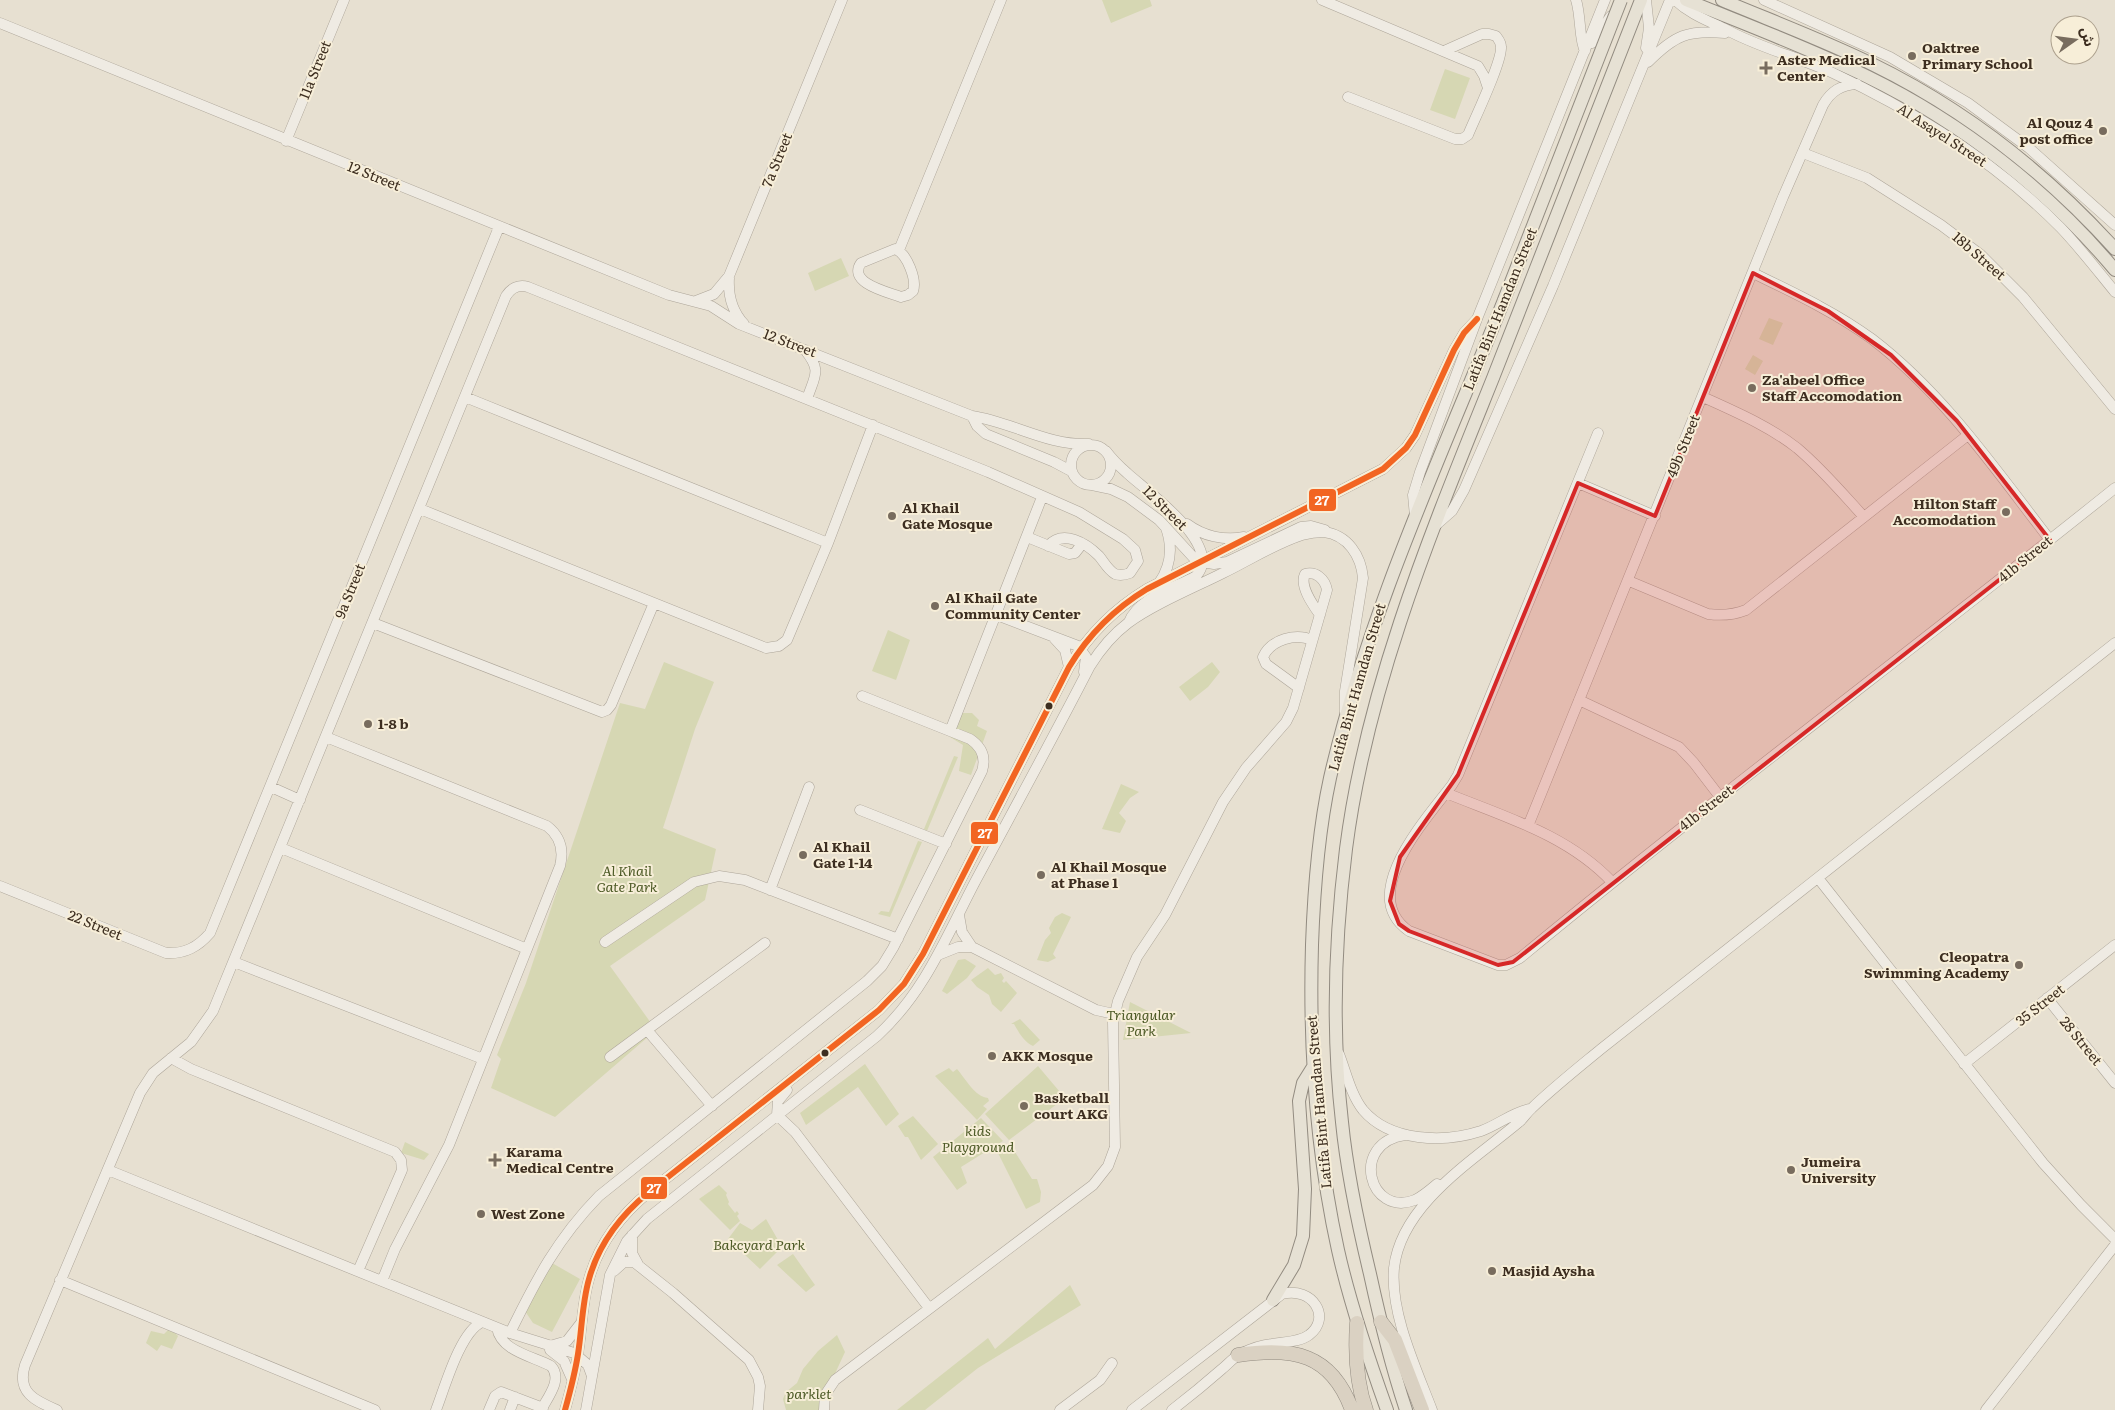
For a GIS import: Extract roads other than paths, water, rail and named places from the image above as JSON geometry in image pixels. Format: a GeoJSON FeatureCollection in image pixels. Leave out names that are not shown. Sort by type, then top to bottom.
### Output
{"type":"FeatureCollection","features":[{"type":"Feature","properties":{"kind":"highway"},"geometry":{"type":"LineString","coordinates":[[1380,1322],[1395,1340],[1422,1410]]}},
{"type":"Feature","properties":{"kind":"highway"},"geometry":{"type":"LineString","coordinates":[[1357,1323],[1355,1352],[1360,1388],[1366,1410]]}},
{"type":"Feature","properties":{"kind":"highway"},"geometry":{"type":"LineString","coordinates":[[1238,1355],[1276,1351],[1306,1357],[1320,1365],[1335,1378],[1352,1410]]}},
{"type":"Feature","properties":{"kind":"main road","name":"Latifa Bint Hamdan Street"},"geometry":{"type":"LineString","coordinates":[[1387,1410],[1357,1323],[1338,1252],[1326,1189],[1313,1067],[1312,963],[1318,852],[1330,779],[1374,624],[1415,516],[1504,300],[1621,0]]}},
{"type":"Feature","properties":{"kind":"main road","name":"Latifa Bint Hamdan Street"},"geometry":{"type":"LineString","coordinates":[[1406,1410],[1380,1322],[1360,1232],[1342,1121],[1336,1045],[1341,907],[1346,849],[1365,750],[1388,660],[1435,526],[1641,0]]}},
{"type":"Feature","properties":{"kind":"main road"},"geometry":{"type":"LineString","coordinates":[[1686,0],[1842,64],[1924,108],[2002,161],[2038,192],[2090,242],[2115,270]]}},
{"type":"Feature","properties":{"kind":"main road"},"geometry":{"type":"LineString","coordinates":[[1722,0],[1845,51],[1900,78],[1933,98],[2010,151],[2064,197],[2115,249]]}},
{"type":"Feature","properties":{"kind":"main road"},"geometry":{"type":"LineString","coordinates":[[1273,1300],[1294,1265],[1304,1236],[1305,1189],[1299,1101],[1304,1083],[1313,1067]]}},
{"type":"Feature","properties":{"kind":"street","name":"11a Street"},"geometry":{"type":"LineString","coordinates":[[286,141],[344,0]]}},
{"type":"Feature","properties":{"kind":"street","name":"7a Street"},"geometry":{"type":"LineString","coordinates":[[693,302],[714,294],[729,276],[842,0]]}},
{"type":"Feature","properties":{"kind":"street"},"geometry":{"type":"LineString","coordinates":[[899,250],[1001,0]]}},
{"type":"Feature","properties":{"kind":"street"},"geometry":{"type":"LineString","coordinates":[[1322,0],[1478,66],[1488,88]]}},
{"type":"Feature","properties":{"kind":"street"},"geometry":{"type":"LineString","coordinates":[[1576,0],[1580,17],[1582,44],[1585,51]]}},
{"type":"Feature","properties":{"kind":"street"},"geometry":{"type":"LineString","coordinates":[[1415,516],[1413,495],[1420,472],[1477,319],[1605,0]]}},
{"type":"Feature","properties":{"kind":"street"},"geometry":{"type":"LineString","coordinates":[[1585,51],[1626,0]]}},
{"type":"Feature","properties":{"kind":"street"},"geometry":{"type":"LineString","coordinates":[[1643,66],[1649,28],[1646,0]]}},
{"type":"Feature","properties":{"kind":"street"},"geometry":{"type":"LineString","coordinates":[[1435,526],[1452,510],[1464,490],[1553,286],[1670,0]]}},
{"type":"Feature","properties":{"kind":"street"},"geometry":{"type":"LineString","coordinates":[[1675,0],[1692,13],[1731,34]]}},
{"type":"Feature","properties":{"kind":"street"},"geometry":{"type":"LineString","coordinates":[[1764,0],[1890,57],[1968,103],[2028,148],[2113,222]]}},
{"type":"Feature","properties":{"kind":"street"},"geometry":{"type":"LineString","coordinates":[[1776,0],[1783,8]]}},
{"type":"Feature","properties":{"kind":"street","name":"12 Street"},"geometry":{"type":"LineString","coordinates":[[0,23],[674,298],[711,306],[747,327],[972,416],[994,421],[1058,442],[1089,444]]}},
{"type":"Feature","properties":{"kind":"street"},"geometry":{"type":"LineString","coordinates":[[1643,66],[1661,48],[1681,35],[1703,31],[1731,34]]}},
{"type":"Feature","properties":{"kind":"street"},"geometry":{"type":"LineString","coordinates":[[1348,96],[1459,140],[1468,135],[1488,88],[1499,57],[1501,44],[1496,36],[1482,34],[1444,51]]}},
{"type":"Feature","properties":{"kind":"street","name":"Al Asayel Street"},"geometry":{"type":"LineString","coordinates":[[1731,34],[1824,68],[1857,84],[1937,129],[2016,187],[2062,228],[2115,292]]}},
{"type":"Feature","properties":{"kind":"street"},"geometry":{"type":"LineString","coordinates":[[1478,66],[1499,57]]}},
{"type":"Feature","properties":{"kind":"street","name":"49b Street"},"geometry":{"type":"LineString","coordinates":[[1528,826],[1783,197],[1827,97],[1841,87],[1857,84]]}},
{"type":"Feature","properties":{"kind":"street","name":"18b Street"},"geometry":{"type":"LineString","coordinates":[[1803,153],[1866,178],[1941,225],[1982,255],[2023,297],[2115,409]]}},
{"type":"Feature","properties":{"kind":"street","name":"9a Street"},"geometry":{"type":"LineString","coordinates":[[192,949],[205,939],[214,926],[499,227]]}},
{"type":"Feature","properties":{"kind":"street"},"geometry":{"type":"LineString","coordinates":[[892,249],[899,250],[903,254],[915,281],[914,288],[908,295],[901,297],[863,281],[859,277],[857,271],[861,263],[892,249]]}},
{"type":"Feature","properties":{"kind":"street"},"geometry":{"type":"LineString","coordinates":[[1753,273],[1828,311],[1871,339],[1891,355],[1932,393],[1968,435],[2050,540]]}},
{"type":"Feature","properties":{"kind":"street","name":"12 Street"},"geometry":{"type":"LineString","coordinates":[[729,276],[729,292],[733,307],[747,327]]}},
{"type":"Feature","properties":{"kind":"street"},"geometry":{"type":"LineString","coordinates":[[57,1410],[32,1398],[25,1388],[22,1377],[25,1365],[140,1093],[153,1073],[191,1042],[207,1022],[234,962],[374,623],[506,296],[515,287],[524,286],[872,425],[988,472],[1091,518],[1117,534],[1135,550],[1138,558],[1137,565],[1133,571],[1127,574],[1115,574],[1098,556],[1082,544],[1063,537],[1056,538],[1048,546]]}},
{"type":"Feature","properties":{"kind":"street"},"geometry":{"type":"LineString","coordinates":[[565,1410],[578,1356],[586,1293],[594,1266],[606,1241],[622,1218],[649,1192],[888,1002],[911,975],[1069,667],[1096,629],[1115,611],[1136,596],[1383,469],[1395,459],[1415,435],[1459,342],[1477,319]]}},
{"type":"Feature","properties":{"kind":"street"},"geometry":{"type":"LineString","coordinates":[[803,349],[814,361],[816,368],[807,399]]}},
{"type":"Feature","properties":{"kind":"street"},"geometry":{"type":"LineString","coordinates":[[466,397],[828,543]]}},
{"type":"Feature","properties":{"kind":"street"},"geometry":{"type":"LineString","coordinates":[[1703,397],[1765,426],[1796,447],[1823,472],[1864,517]]}},
{"type":"Feature","properties":{"kind":"street","name":"12 Street"},"geometry":{"type":"LineString","coordinates":[[972,416],[977,426],[986,434],[1071,471]]}},
{"type":"Feature","properties":{"kind":"street"},"geometry":{"type":"LineString","coordinates":[[420,510],[766,648],[780,646],[787,640],[828,543],[872,425]]}},
{"type":"Feature","properties":{"kind":"street"},"geometry":{"type":"LineString","coordinates":[[1598,433],[1458,775],[1446,793],[1528,826],[1569,846],[1592,862],[1612,882]]}},
{"type":"Feature","properties":{"kind":"street"},"geometry":{"type":"LineString","coordinates":[[1629,580],[1708,614],[1721,616],[1746,610],[1968,435]]}},
{"type":"Feature","properties":{"kind":"street"},"geometry":{"type":"LineString","coordinates":[[1089,444],[1098,446],[1106,451],[1110,459],[1111,468],[1108,476],[1101,482],[1092,485],[1083,484],[1076,479],[1071,471],[1072,456],[1082,446],[1089,444]]}},
{"type":"Feature","properties":{"kind":"street","name":"12 Street"},"geometry":{"type":"LineString","coordinates":[[1106,451],[1128,474],[1155,495],[1177,516],[1197,544],[1202,562]]}},
{"type":"Feature","properties":{"kind":"street"},"geometry":{"type":"LineString","coordinates":[[1578,483],[1655,516]]}},
{"type":"Feature","properties":{"kind":"street","name":"12 Street"},"geometry":{"type":"LineString","coordinates":[[1092,485],[1111,489],[1128,497],[1165,525],[1193,557],[1202,562]]}},
{"type":"Feature","properties":{"kind":"street","name":"41b Street"},"geometry":{"type":"LineString","coordinates":[[1446,793],[1406,847],[1397,867],[1390,901],[1392,913],[1399,924],[1409,930],[1490,962],[1506,965],[1520,958],[1612,882],[2115,488]]}},
{"type":"Feature","properties":{"kind":"street"},"geometry":{"type":"LineString","coordinates":[[950,731],[1042,497]]}},
{"type":"Feature","properties":{"kind":"street"},"geometry":{"type":"LineString","coordinates":[[1177,516],[1197,531],[1222,538],[1240,538],[1257,533]]}},
{"type":"Feature","properties":{"kind":"street"},"geometry":{"type":"LineString","coordinates":[[1158,584],[1167,568],[1170,557],[1171,546],[1165,525]]}},
{"type":"Feature","properties":{"kind":"street"},"geometry":{"type":"LineString","coordinates":[[1202,562],[1214,564],[1227,562],[1301,527],[1316,526],[1341,538],[1355,551],[1360,562],[1363,578],[1345,692],[1345,721]]}},
{"type":"Feature","properties":{"kind":"street"},"geometry":{"type":"LineString","coordinates":[[586,1410],[610,1275],[620,1252],[633,1233],[647,1219],[877,1036],[894,1020],[922,985],[958,913],[1102,649],[1130,622],[1176,596],[1293,538],[1316,532],[1330,533]]}},
{"type":"Feature","properties":{"kind":"street"},"geometry":{"type":"LineString","coordinates":[[1027,537],[1070,554],[1074,553],[1082,544]]}},
{"type":"Feature","properties":{"kind":"street"},"geometry":{"type":"LineString","coordinates":[[1130,622],[1134,611],[1143,603],[1196,576],[1200,571],[1202,562]]}},
{"type":"Feature","properties":{"kind":"street"},"geometry":{"type":"LineString","coordinates":[[374,623],[599,712],[604,712],[610,708],[654,603]]}},
{"type":"Feature","properties":{"kind":"street"},"geometry":{"type":"LineString","coordinates":[[997,615],[1053,638],[1071,643],[1080,649],[1086,657],[1086,663],[1077,692]]}},
{"type":"Feature","properties":{"kind":"street"},"geometry":{"type":"LineString","coordinates":[[824,1410],[825,1395],[836,1380],[1093,1184],[1104,1173],[1112,1156],[1116,1137],[1114,1014],[1137,958],[1165,915],[1224,802],[1246,768],[1286,722],[1293,708],[1320,615]]}},
{"type":"Feature","properties":{"kind":"street"},"geometry":{"type":"LineString","coordinates":[[1299,688],[1266,664],[1263,657],[1266,651],[1289,637],[1301,636],[1312,640]]}},
{"type":"Feature","properties":{"kind":"street"},"geometry":{"type":"LineString","coordinates":[[1053,638],[1065,650],[1069,667]]}},
{"type":"Feature","properties":{"kind":"street"},"geometry":{"type":"LineString","coordinates":[[1409,1135],[1388,1140],[1374,1154],[1370,1172],[1377,1190],[1392,1201],[1409,1202],[1423,1196],[1439,1182],[1452,1175],[1520,1122],[1530,1109],[1601,1049],[2115,643]]}},
{"type":"Feature","properties":{"kind":"street"},"geometry":{"type":"LineString","coordinates":[[510,1333],[544,1266],[559,1242],[582,1214],[618,1180],[867,981],[882,966],[898,939],[984,766],[983,754],[978,745],[970,739],[862,696]]}},
{"type":"Feature","properties":{"kind":"street"},"geometry":{"type":"LineString","coordinates":[[1579,700],[1679,747],[1720,797]]}},
{"type":"Feature","properties":{"kind":"street"},"geometry":{"type":"LineString","coordinates":[[326,737],[547,826],[559,841],[562,860],[439,1167],[395,1250],[382,1281]]}},
{"type":"Feature","properties":{"kind":"street"},"geometry":{"type":"LineString","coordinates":[[270,787],[300,800]]}},
{"type":"Feature","properties":{"kind":"street"},"geometry":{"type":"LineString","coordinates":[[770,890],[809,787]]}},
{"type":"Feature","properties":{"kind":"street"},"geometry":{"type":"LineString","coordinates":[[860,810],[946,844]]}},
{"type":"Feature","properties":{"kind":"street"},"geometry":{"type":"LineString","coordinates":[[281,848],[527,949]]}},
{"type":"Feature","properties":{"kind":"street"},"geometry":{"type":"LineString","coordinates":[[605,942],[686,886],[702,878],[719,876],[737,877],[898,939]]}},
{"type":"Feature","properties":{"kind":"street"},"geometry":{"type":"LineString","coordinates":[[1818,878],[2049,1170],[2115,1238]]}},
{"type":"Feature","properties":{"kind":"street","name":"22 Street"},"geometry":{"type":"LineString","coordinates":[[0,886],[160,951],[173,953],[192,949]]}},
{"type":"Feature","properties":{"kind":"street"},"geometry":{"type":"LineString","coordinates":[[958,913],[962,932],[972,947]]}},
{"type":"Feature","properties":{"kind":"street"},"geometry":{"type":"LineString","coordinates":[[610,1057],[765,943]]}},
{"type":"Feature","properties":{"kind":"street","name":"35 Street"},"geometry":{"type":"LineString","coordinates":[[1964,1064],[2115,945]]}},
{"type":"Feature","properties":{"kind":"street"},"geometry":{"type":"LineString","coordinates":[[938,955],[958,947],[972,947],[1096,1010],[1114,1014]]}},
{"type":"Feature","properties":{"kind":"street"},"geometry":{"type":"LineString","coordinates":[[234,962],[483,1059]]}},
{"type":"Feature","properties":{"kind":"street","name":"28 Street"},"geometry":{"type":"LineString","coordinates":[[2047,998],[2115,1083]]}},
{"type":"Feature","properties":{"kind":"street"},"geometry":{"type":"LineString","coordinates":[[647,1030],[712,1106]]}},
{"type":"Feature","properties":{"kind":"street"},"geometry":{"type":"LineString","coordinates":[[1336,1045],[1355,1097],[1362,1109],[1383,1127],[1409,1135],[1430,1138],[1464,1135],[1488,1128],[1518,1112],[1530,1109]]}},
{"type":"Feature","properties":{"kind":"street"},"geometry":{"type":"LineString","coordinates":[[172,1058],[191,1069],[395,1152],[399,1156],[402,1170],[358,1271]]}},
{"type":"Feature","properties":{"kind":"street"},"geometry":{"type":"LineString","coordinates":[[805,1069],[794,1084],[779,1098],[777,1115],[795,1132],[929,1308]]}},
{"type":"Feature","properties":{"kind":"street"},"geometry":{"type":"LineString","coordinates":[[790,1106],[795,1132]]}},
{"type":"Feature","properties":{"kind":"street"},"geometry":{"type":"LineString","coordinates":[[108,1170],[496,1328],[578,1356],[588,1365],[592,1378]]}},
{"type":"Feature","properties":{"kind":"street"},"geometry":{"type":"LineString","coordinates":[[1432,1410],[1399,1315],[1395,1296],[1394,1267],[1397,1253],[1408,1226],[1452,1175]]}},
{"type":"Feature","properties":{"kind":"street"},"geometry":{"type":"LineString","coordinates":[[633,1233],[632,1253],[640,1266]]}},
{"type":"Feature","properties":{"kind":"street"},"geometry":{"type":"LineString","coordinates":[[1986,1410],[2115,1245]]}},
{"type":"Feature","properties":{"kind":"street"},"geometry":{"type":"LineString","coordinates":[[610,1275],[624,1262],[631,1261],[640,1266],[749,1360],[758,1376],[760,1386],[758,1410]]}},
{"type":"Feature","properties":{"kind":"street"},"geometry":{"type":"LineString","coordinates":[[60,1280],[375,1410]]}},
{"type":"Feature","properties":{"kind":"street"},"geometry":{"type":"LineString","coordinates":[[1132,1410],[1282,1294],[1292,1292],[1307,1296],[1317,1308],[1319,1318],[1316,1328],[1309,1335],[1301,1339],[1270,1344],[1238,1355],[1172,1410]]}},
{"type":"Feature","properties":{"kind":"street"},"geometry":{"type":"LineString","coordinates":[[543,1345],[553,1346],[567,1341],[574,1334],[582,1320]]}},
{"type":"Feature","properties":{"kind":"street"},"geometry":{"type":"LineString","coordinates":[[436,1410],[465,1340],[474,1327],[482,1322]]}},
{"type":"Feature","properties":{"kind":"street"},"geometry":{"type":"LineString","coordinates":[[489,1410],[497,1393],[504,1392],[542,1409],[556,1382],[555,1371],[547,1364],[505,1344],[499,1337],[496,1328]]}},
{"type":"Feature","properties":{"kind":"street"},"geometry":{"type":"LineString","coordinates":[[543,1345],[564,1361],[573,1382]]}},
{"type":"Feature","properties":{"kind":"street"},"geometry":{"type":"LineString","coordinates":[[1060,1410],[1100,1380],[1112,1363]]}},
{"type":"Feature","properties":{"kind":"street"},"geometry":{"type":"LineString","coordinates":[[510,1410],[515,1397]]}},
{"type":"Feature","properties":{"kind":"place","name":"Oaktree Primary School"},"geometry":{"type":"Point","coordinates":[1912,56]}},
{"type":"Feature","properties":{"kind":"place","name":"Aster Medical Center"},"geometry":{"type":"Point","coordinates":[1766,68]}},
{"type":"Feature","properties":{"kind":"place","name":"Al Qouz 4 post office"},"geometry":{"type":"Point","coordinates":[2103,131]}},
{"type":"Feature","properties":{"kind":"place","name":"Za'abeel Office Staff Accomodation"},"geometry":{"type":"Point","coordinates":[1752,388]}},
{"type":"Feature","properties":{"kind":"place","name":"Hilton Staff Accomodation"},"geometry":{"type":"Point","coordinates":[2006,512]}},
{"type":"Feature","properties":{"kind":"place","name":"Al Khail Gate Mosque"},"geometry":{"type":"Point","coordinates":[892,516]}},
{"type":"Feature","properties":{"kind":"place","name":"Al Khail Gate Community Center"},"geometry":{"type":"Point","coordinates":[935,606]}},
{"type":"Feature","properties":{"kind":"place","name":"1-8 b"},"geometry":{"type":"Point","coordinates":[368,724]}},
{"type":"Feature","properties":{"kind":"place","name":"Al Khail Gate 1-14"},"geometry":{"type":"Point","coordinates":[803,855]}},
{"type":"Feature","properties":{"kind":"place","name":"Al Khail Mosque at Phase 1"},"geometry":{"type":"Point","coordinates":[1041,875]}},
{"type":"Feature","properties":{"kind":"place","name":"Cleopatra Swimming Academy"},"geometry":{"type":"Point","coordinates":[2019,965]}},
{"type":"Feature","properties":{"kind":"place","name":"AKK Mosque"},"geometry":{"type":"Point","coordinates":[992,1056]}},
{"type":"Feature","properties":{"kind":"place","name":"Basketball court AKG"},"geometry":{"type":"Point","coordinates":[1024,1106]}},
{"type":"Feature","properties":{"kind":"place","name":"Karama Medical Centre"},"geometry":{"type":"Point","coordinates":[495,1160]}},
{"type":"Feature","properties":{"kind":"place","name":"Jumeira University"},"geometry":{"type":"Point","coordinates":[1791,1170]}},
{"type":"Feature","properties":{"kind":"place","name":"West Zone"},"geometry":{"type":"Point","coordinates":[481,1214]}},
{"type":"Feature","properties":{"kind":"place","name":"Masjid Aysha"},"geometry":{"type":"Point","coordinates":[1492,1271]}},
{"type":"Feature","properties":{"kind":"park label","name":"Al Khail Gate Park"},"geometry":{"type":"Point","coordinates":[627,880]}},
{"type":"Feature","properties":{"kind":"park label","name":"Triangular Park"},"geometry":{"type":"Point","coordinates":[1141,1024]}},
{"type":"Feature","properties":{"kind":"park label","name":"kids Playground"},"geometry":{"type":"Point","coordinates":[978,1140]}},
{"type":"Feature","properties":{"kind":"park label","name":"Bakcyard Park"},"geometry":{"type":"Point","coordinates":[759,1245]}},
{"type":"Feature","properties":{"kind":"park label","name":"parklet"},"geometry":{"type":"Point","coordinates":[809,1394]}}]}
